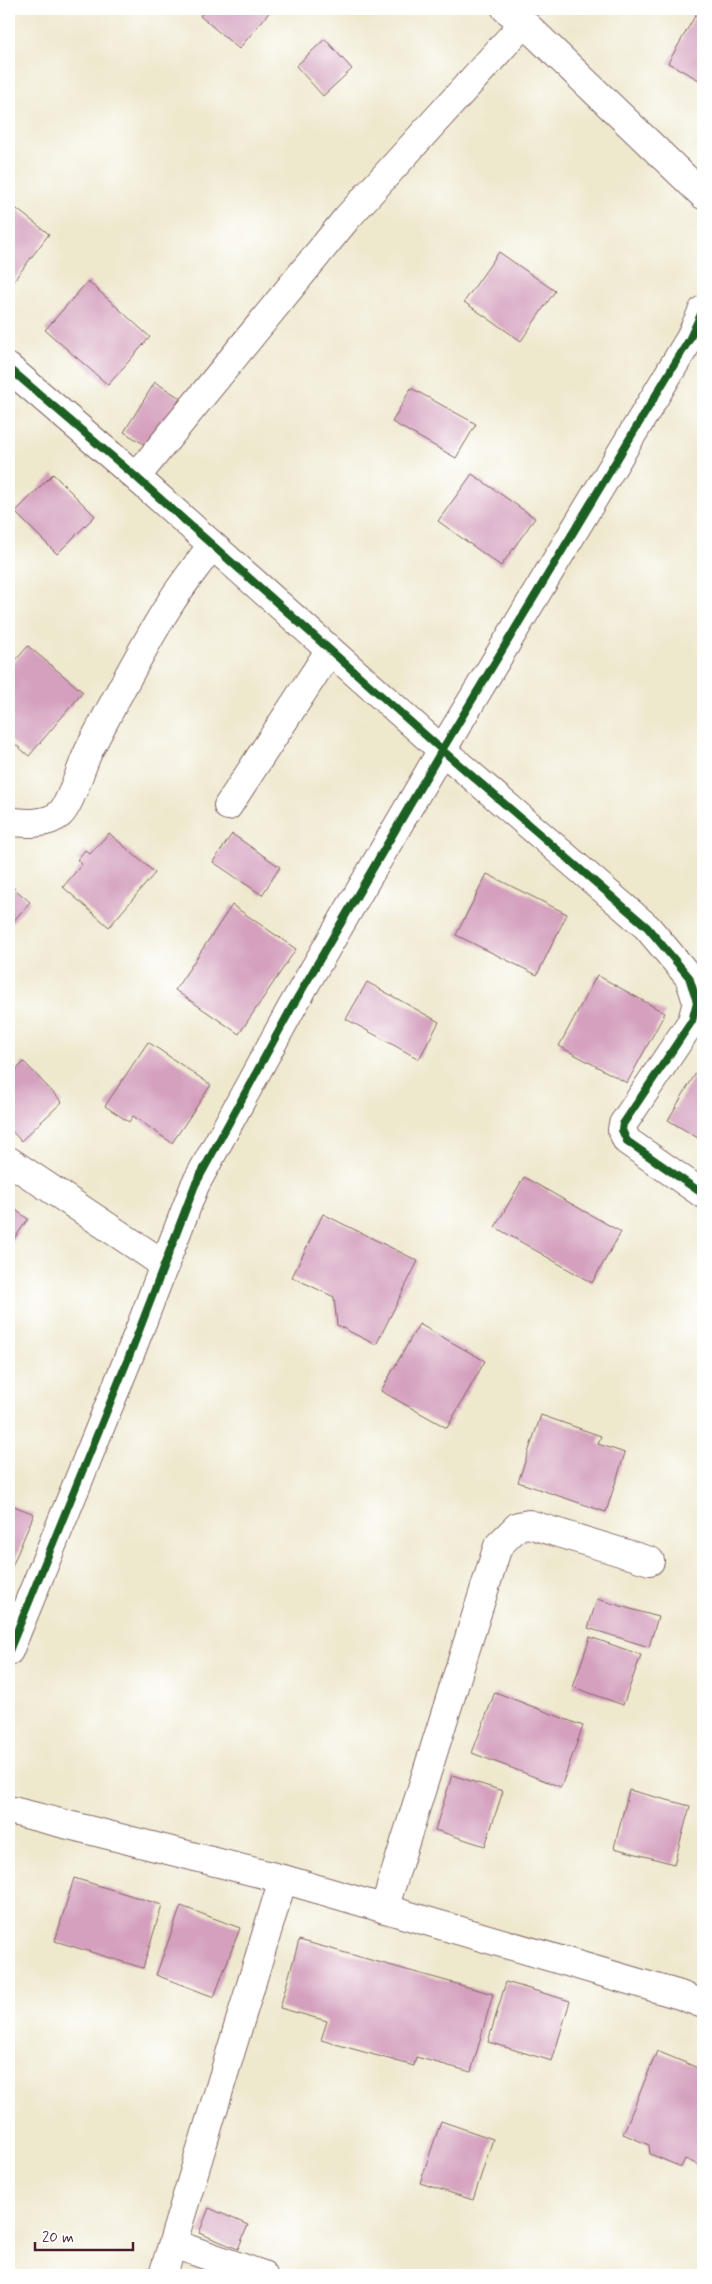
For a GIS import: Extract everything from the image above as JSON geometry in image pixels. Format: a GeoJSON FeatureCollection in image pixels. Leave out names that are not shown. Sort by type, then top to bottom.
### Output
{"type":"FeatureCollection","features":[{"type":"Feature","properties":{"kind":"street"},"geometry":{"type":"LineString","coordinates":[[136,477],[515,16],[703,195]]}},
{"type":"Feature","properties":{"kind":"street"},"geometry":{"type":"LineString","coordinates":[[9,1651],[200,1177],[292,1007],[442,750],[689,340],[703,310]]}},
{"type":"Feature","properties":{"kind":"street"},"geometry":{"type":"LineString","coordinates":[[9,368],[136,477],[211,546],[442,750],[647,927],[690,977],[697,1002],[692,1021],[623,1124],[622,1130],[627,1141],[703,1194]]}},
{"type":"Feature","properties":{"kind":"street"},"geometry":{"type":"LineString","coordinates":[[9,821],[21,824],[34,823],[48,820],[61,813],[87,754],[138,657],[172,601],[211,546]]}},
{"type":"Feature","properties":{"kind":"street"},"geometry":{"type":"LineString","coordinates":[[228,806],[330,650]]}},
{"type":"Feature","properties":{"kind":"street"},"geometry":{"type":"LineString","coordinates":[[9,1161],[165,1265]]}},
{"type":"Feature","properties":{"kind":"street"},"geometry":{"type":"LineString","coordinates":[[384,1909],[498,1546],[518,1526],[530,1524],[650,1560]]}},
{"type":"Feature","properties":{"kind":"street"},"geometry":{"type":"LineString","coordinates":[[9,1810],[283,1880],[680,1995],[703,2004]]}},
{"type":"Feature","properties":{"kind":"street"},"geometry":{"type":"LineString","coordinates":[[163,2275],[174,2244],[283,1880]]}},
{"type":"Feature","properties":{"kind":"street"},"geometry":{"type":"LineString","coordinates":[[174,2244],[263,2275]]}},
{"type":"Feature","properties":{"kind":"building"},"geometry":{"type":"Polygon","coordinates":[[[206,9],[272,9],[239,49],[200,16],[206,9]]]}},
{"type":"Feature","properties":{"kind":"building"},"geometry":{"type":"Polygon","coordinates":[[[699,9],[703,9],[703,82],[668,63],[699,9]]]}},
{"type":"Feature","properties":{"kind":"building"},"geometry":{"type":"Polygon","coordinates":[[[325,39],[352,69],[323,96],[296,66],[325,39]]]}},
{"type":"Feature","properties":{"kind":"building"},"geometry":{"type":"Polygon","coordinates":[[[9,203],[49,234],[9,287],[9,203]]]}},
{"type":"Feature","properties":{"kind":"building"},"geometry":{"type":"Polygon","coordinates":[[[499,252],[555,291],[521,341],[464,302],[499,252]]]}},
{"type":"Feature","properties":{"kind":"building"},"geometry":{"type":"Polygon","coordinates":[[[88,281],[150,337],[108,385],[45,330],[88,281]]]}},
{"type":"Feature","properties":{"kind":"building"},"geometry":{"type":"Polygon","coordinates":[[[155,382],[180,398],[150,448],[124,432],[155,382]]]}},
{"type":"Feature","properties":{"kind":"building"},"geometry":{"type":"Polygon","coordinates":[[[411,388],[476,424],[456,458],[392,422],[411,388]]]}},
{"type":"Feature","properties":{"kind":"building"},"geometry":{"type":"Polygon","coordinates":[[[53,474],[95,516],[57,554],[15,512],[53,474]]]}},
{"type":"Feature","properties":{"kind":"building"},"geometry":{"type":"Polygon","coordinates":[[[472,474],[535,518],[501,566],[438,521],[472,474]]]}},
{"type":"Feature","properties":{"kind":"building"},"geometry":{"type":"Polygon","coordinates":[[[28,646],[83,692],[29,756],[9,739],[9,668],[28,646]]]}},
{"type":"Feature","properties":{"kind":"building"},"geometry":{"type":"Polygon","coordinates":[[[109,833],[155,873],[109,927],[63,887],[82,864],[77,860],[85,850],[90,854],[109,833]]]}},
{"type":"Feature","properties":{"kind":"building"},"geometry":{"type":"Polygon","coordinates":[[[232,834],[280,867],[262,895],[213,862],[232,834]]]}},
{"type":"Feature","properties":{"kind":"building"},"geometry":{"type":"Polygon","coordinates":[[[487,874],[567,914],[537,975],[456,935],[487,874]]]}},
{"type":"Feature","properties":{"kind":"building"},"geometry":{"type":"Polygon","coordinates":[[[9,884],[30,902],[9,926],[9,884]]]}},
{"type":"Feature","properties":{"kind":"building"},"geometry":{"type":"Polygon","coordinates":[[[232,905],[296,949],[239,1034],[175,990],[232,905]]]}},
{"type":"Feature","properties":{"kind":"building"},"geometry":{"type":"Polygon","coordinates":[[[597,975],[665,1013],[627,1083],[559,1046],[597,975]]]}},
{"type":"Feature","properties":{"kind":"building"},"geometry":{"type":"Polygon","coordinates":[[[367,982],[439,1022],[419,1059],[346,1019],[367,982]]]}},
{"type":"Feature","properties":{"kind":"building"},"geometry":{"type":"Polygon","coordinates":[[[148,1042],[211,1085],[172,1143],[133,1116],[129,1122],[105,1106],[148,1042]]]}},
{"type":"Feature","properties":{"kind":"building"},"geometry":{"type":"Polygon","coordinates":[[[703,1061],[703,1141],[668,1120],[703,1061]]]}},
{"type":"Feature","properties":{"kind":"building"},"geometry":{"type":"Polygon","coordinates":[[[24,1062],[62,1102],[21,1141],[9,1128],[9,1077],[24,1062]]]}},
{"type":"Feature","properties":{"kind":"building"},"geometry":{"type":"Polygon","coordinates":[[[524,1177],[621,1232],[592,1283],[495,1227],[524,1177]]]}},
{"type":"Feature","properties":{"kind":"building"},"geometry":{"type":"Polygon","coordinates":[[[9,1205],[28,1219],[9,1246],[9,1205]]]}},
{"type":"Feature","properties":{"kind":"building"},"geometry":{"type":"Polygon","coordinates":[[[323,1214],[418,1261],[376,1345],[337,1325],[334,1297],[292,1277],[323,1214]]]}},
{"type":"Feature","properties":{"kind":"building"},"geometry":{"type":"Polygon","coordinates":[[[419,1324],[485,1361],[447,1428],[381,1391],[419,1324]]]}},
{"type":"Feature","properties":{"kind":"building"},"geometry":{"type":"Polygon","coordinates":[[[541,1415],[601,1436],[598,1444],[625,1453],[606,1512],[518,1482],[541,1415]]]}},
{"type":"Feature","properties":{"kind":"building"},"geometry":{"type":"Polygon","coordinates":[[[9,1504],[34,1514],[11,1569],[9,1568],[9,1504]]]}},
{"type":"Feature","properties":{"kind":"building"},"geometry":{"type":"Polygon","coordinates":[[[597,1599],[658,1617],[649,1647],[588,1628],[597,1599]]]}},
{"type":"Feature","properties":{"kind":"building"},"geometry":{"type":"Polygon","coordinates":[[[590,1637],[641,1655],[623,1705],[573,1687],[590,1637]]]}},
{"type":"Feature","properties":{"kind":"building"},"geometry":{"type":"Polygon","coordinates":[[[495,1692],[583,1726],[561,1787],[472,1753],[495,1692]]]}},
{"type":"Feature","properties":{"kind":"building"},"geometry":{"type":"Polygon","coordinates":[[[452,1775],[503,1791],[485,1846],[435,1830],[452,1775]]]}},
{"type":"Feature","properties":{"kind":"building"},"geometry":{"type":"Polygon","coordinates":[[[629,1790],[690,1806],[674,1864],[614,1848],[629,1790]]]}},
{"type":"Feature","properties":{"kind":"building"},"geometry":{"type":"Polygon","coordinates":[[[74,1878],[162,1905],[143,1968],[55,1941],[74,1878]]]}},
{"type":"Feature","properties":{"kind":"building"},"geometry":{"type":"Polygon","coordinates":[[[181,1906],[240,1928],[214,1997],[156,1975],[181,1906]]]}},
{"type":"Feature","properties":{"kind":"building"},"geometry":{"type":"Polygon","coordinates":[[[299,1940],[493,1994],[471,2072],[416,2057],[414,2066],[321,2040],[327,2021],[280,2008],[299,1940]]]}},
{"type":"Feature","properties":{"kind":"building"},"geometry":{"type":"Polygon","coordinates":[[[506,1982],[570,2001],[552,2061],[488,2042],[506,1982]]]}},
{"type":"Feature","properties":{"kind":"building"},"geometry":{"type":"Polygon","coordinates":[[[657,2051],[703,2070],[703,2167],[685,2159],[681,2167],[650,2154],[649,2145],[623,2134],[657,2051]]]}},
{"type":"Feature","properties":{"kind":"building"},"geometry":{"type":"Polygon","coordinates":[[[441,2121],[493,2139],[473,2200],[420,2183],[441,2121]]]}},
{"type":"Feature","properties":{"kind":"building"},"geometry":{"type":"Polygon","coordinates":[[[209,2208],[248,2225],[238,2249],[199,2233],[209,2208]]]}},
{"type":"Feature","properties":{"kind":"cycle path"},"geometry":{"type":"LineString","coordinates":[[9,1651],[130,1354],[195,1185],[292,1007],[442,750],[689,340],[703,310]]}},
{"type":"Feature","properties":{"kind":"cycle path"},"geometry":{"type":"LineString","coordinates":[[9,368],[136,477],[442,750],[647,927],[689,977],[697,1002],[692,1021],[623,1124],[622,1130],[627,1141],[703,1194]]}}]}
